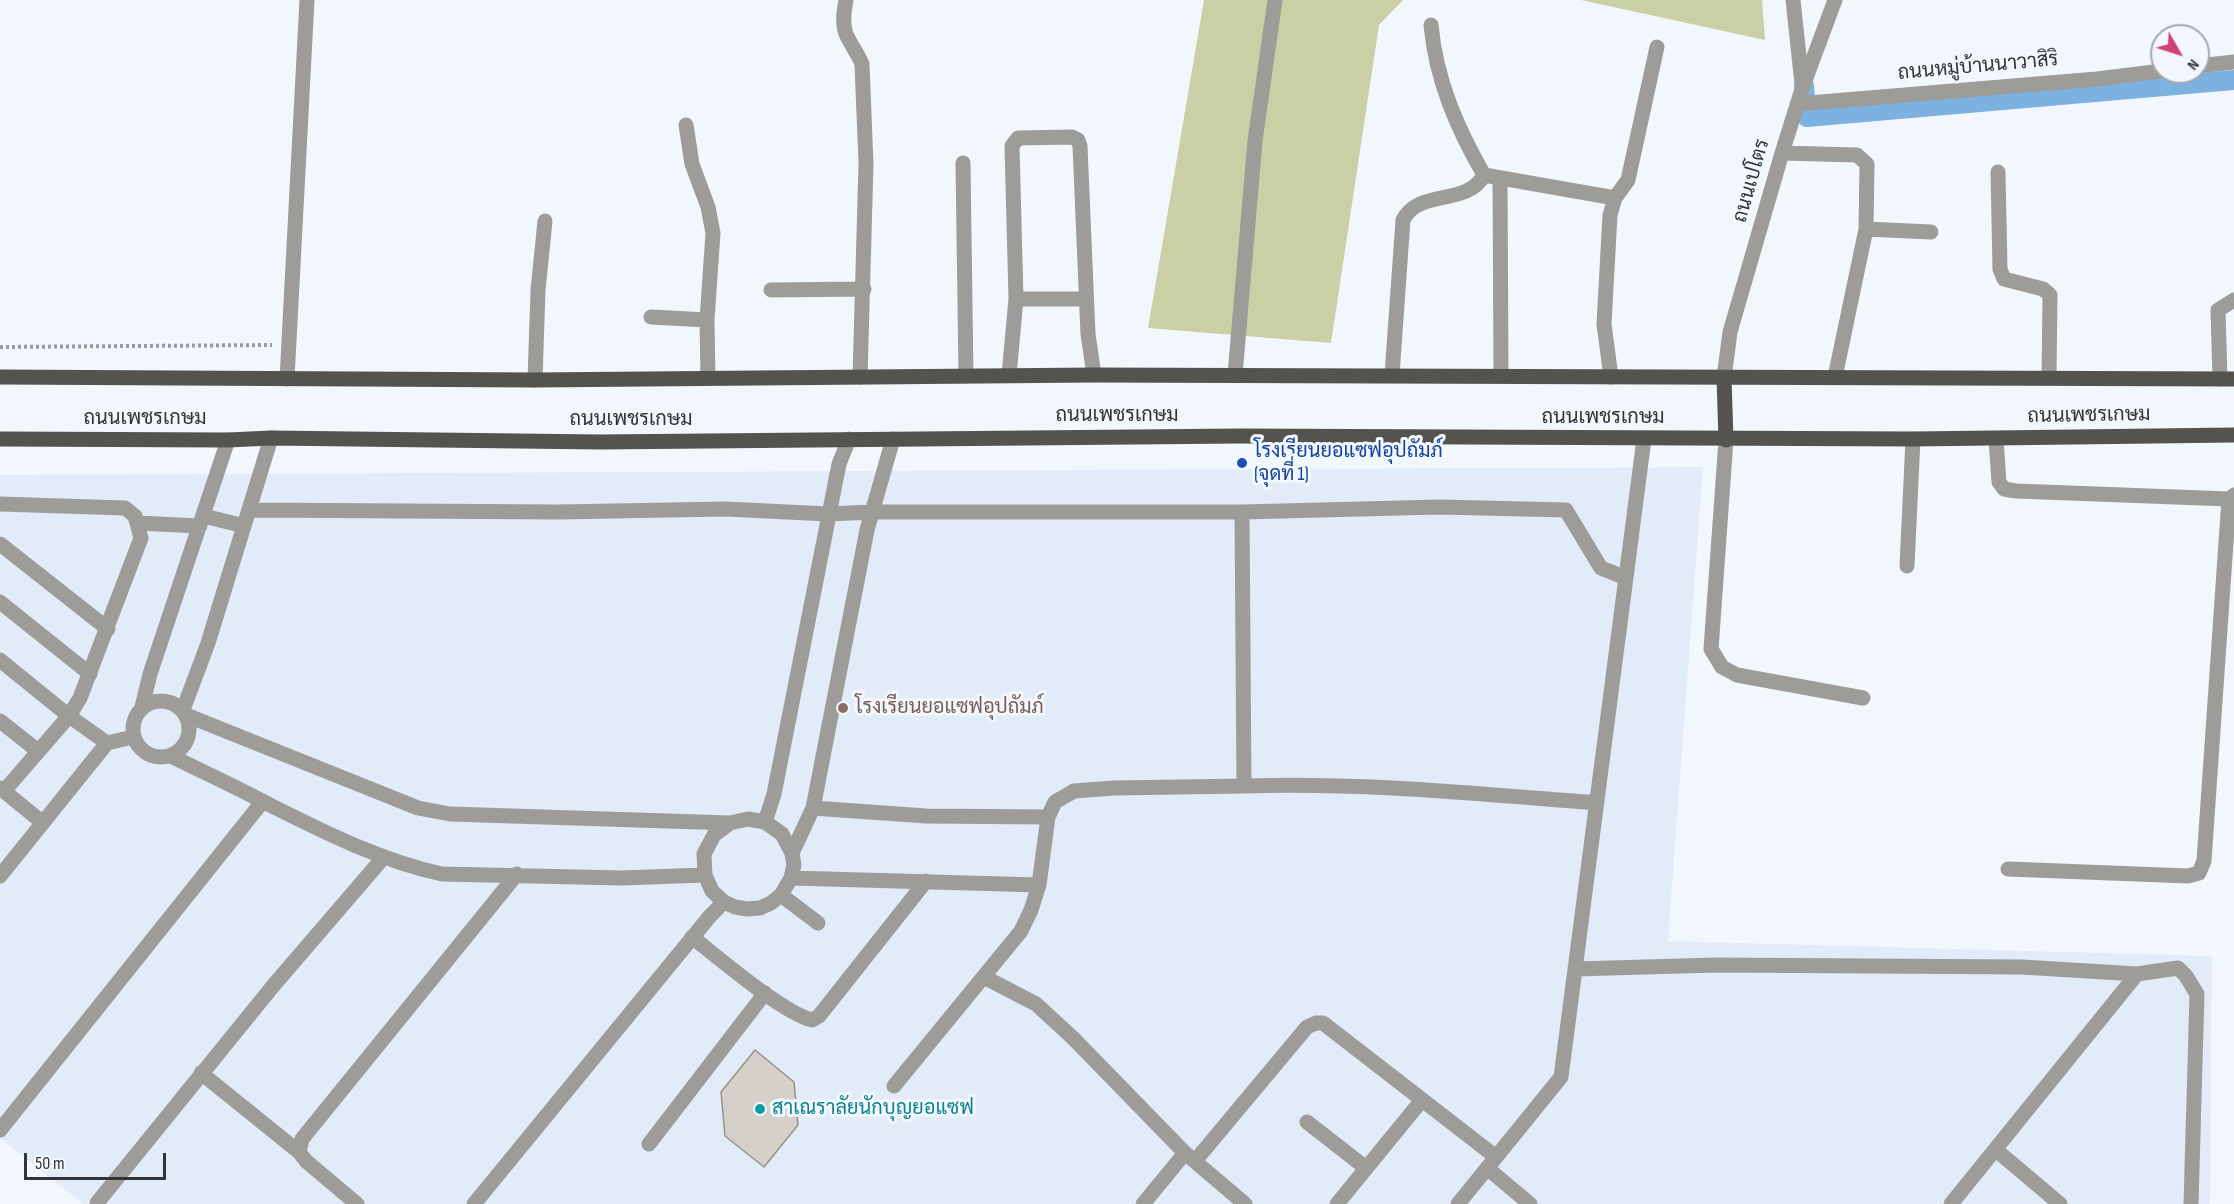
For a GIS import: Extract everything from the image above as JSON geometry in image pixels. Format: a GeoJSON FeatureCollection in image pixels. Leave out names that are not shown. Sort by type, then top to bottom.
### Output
{"type":"FeatureCollection","features":[{"type":"Feature","properties":{"kind":"main road","name":"ถนนเพชรเกษม"},"geometry":{"type":"LineString","coordinates":[[0,377],[535,380],[1009,375],[1392,375],[2227,379]]}},
{"type":"Feature","properties":{"kind":"main road"},"geometry":{"type":"LineString","coordinates":[[1724,378],[1726,440]]}},
{"type":"Feature","properties":{"kind":"main road","name":"ถนนเพชรเกษม"},"geometry":{"type":"LineString","coordinates":[[0,439],[228,440],[271,438],[588,442],[1252,436],[1913,440],[2234,435]]}},
{"type":"Feature","properties":{"kind":"street"},"geometry":{"type":"LineString","coordinates":[[287,379],[307,0]]}},
{"type":"Feature","properties":{"kind":"street"},"geometry":{"type":"LineString","coordinates":[[846,0],[844,19],[846,33],[862,64],[866,164],[860,377]]}},
{"type":"Feature","properties":{"kind":"street"},"geometry":{"type":"LineString","coordinates":[[1235,375],[1255,141],[1275,0]]}},
{"type":"Feature","properties":{"kind":"street"},"geometry":{"type":"LineString","coordinates":[[1793,0],[1804,83]]}},
{"type":"Feature","properties":{"kind":"street","name":"ถนนเปโตร"},"geometry":{"type":"LineString","coordinates":[[1724,378],[1730,332],[1782,153],[1804,83],[1835,0]]}},
{"type":"Feature","properties":{"kind":"street"},"geometry":{"type":"LineString","coordinates":[[1431,25],[1433,44],[1447,100],[1458,128],[1484,175],[1615,198]]}},
{"type":"Feature","properties":{"kind":"street"},"geometry":{"type":"LineString","coordinates":[[1611,377],[1604,324],[1610,215],[1615,198],[1628,180],[1657,47]]}},
{"type":"Feature","properties":{"kind":"street"},"geometry":{"type":"LineString","coordinates":[[2210,65],[2234,62]]}},
{"type":"Feature","properties":{"kind":"street","name":"ถนนหมู่บ้านนาวาสิริ"},"geometry":{"type":"LineString","coordinates":[[1797,104],[2150,72]]}},
{"type":"Feature","properties":{"kind":"street"},"geometry":{"type":"LineString","coordinates":[[686,125],[693,164],[708,207],[713,232],[707,320],[708,377]]}},
{"type":"Feature","properties":{"kind":"street"},"geometry":{"type":"LineString","coordinates":[[1009,375],[1016,299],[1012,146],[1018,138],[1071,136],[1078,140],[1080,146],[1086,299],[1094,375]]}},
{"type":"Feature","properties":{"kind":"street"},"geometry":{"type":"LineString","coordinates":[[1782,153],[1857,155],[1867,164],[1866,229],[1835,377]]}},
{"type":"Feature","properties":{"kind":"street"},"geometry":{"type":"LineString","coordinates":[[963,163],[966,376]]}},
{"type":"Feature","properties":{"kind":"street"},"geometry":{"type":"LineString","coordinates":[[1998,172],[2000,269],[2004,279],[2043,289],[2050,295],[2049,378]]}},
{"type":"Feature","properties":{"kind":"street"},"geometry":{"type":"LineString","coordinates":[[1392,375],[1402,220],[1408,211],[1418,204],[1473,189],[1484,175]]}},
{"type":"Feature","properties":{"kind":"street"},"geometry":{"type":"LineString","coordinates":[[1500,179],[1501,376]]}},
{"type":"Feature","properties":{"kind":"street"},"geometry":{"type":"LineString","coordinates":[[535,380],[538,290],[545,221]]}},
{"type":"Feature","properties":{"kind":"street"},"geometry":{"type":"LineString","coordinates":[[1866,229],[1931,232]]}},
{"type":"Feature","properties":{"kind":"street"},"geometry":{"type":"LineString","coordinates":[[771,290],[864,289]]}},
{"type":"Feature","properties":{"kind":"street"},"geometry":{"type":"LineString","coordinates":[[1016,299],[1086,299]]}},
{"type":"Feature","properties":{"kind":"street"},"geometry":{"type":"LineString","coordinates":[[2227,379],[2218,310],[2234,300]]}},
{"type":"Feature","properties":{"kind":"street"},"geometry":{"type":"LineString","coordinates":[[651,316],[707,320]]}},
{"type":"Feature","properties":{"kind":"street"},"geometry":{"type":"LineString","coordinates":[[228,440],[150,674],[142,707],[133,721],[133,737],[138,747],[147,755],[159,758],[178,752],[188,739],[189,731],[184,713],[271,438]]}},
{"type":"Feature","properties":{"kind":"street"},"geometry":{"type":"LineString","coordinates":[[765,822],[774,794],[828,514],[839,464],[849,439]]}},
{"type":"Feature","properties":{"kind":"street"},"geometry":{"type":"LineString","coordinates":[[792,853],[813,808],[867,530],[893,439]]}},
{"type":"Feature","properties":{"kind":"street"},"geometry":{"type":"LineString","coordinates":[[1458,1204],[1561,1077],[1644,439]]}},
{"type":"Feature","properties":{"kind":"street"},"geometry":{"type":"LineString","coordinates":[[1996,439],[1999,482],[2004,489],[2231,497],[2204,861],[2199,873],[2188,876],[2008,869]]}},
{"type":"Feature","properties":{"kind":"street"},"geometry":{"type":"LineString","coordinates":[[1726,440],[1711,649],[1722,667],[1737,675],[1863,698]]}},
{"type":"Feature","properties":{"kind":"street"},"geometry":{"type":"LineString","coordinates":[[1907,566],[1913,440]]}},
{"type":"Feature","properties":{"kind":"street"},"geometry":{"type":"LineString","coordinates":[[0,504],[125,508],[135,516],[141,538],[108,630],[80,698],[69,716],[2,790],[43,823]]}},
{"type":"Feature","properties":{"kind":"street"},"geometry":{"type":"LineString","coordinates":[[249,510],[559,512],[726,508],[828,514],[1242,512],[1440,507],[1566,510],[1601,568],[1626,578]]}},
{"type":"Feature","properties":{"kind":"street"},"geometry":{"type":"LineString","coordinates":[[1242,512],[1244,786]]}},
{"type":"Feature","properties":{"kind":"street"},"geometry":{"type":"LineString","coordinates":[[137,523],[202,521],[244,526]]}},
{"type":"Feature","properties":{"kind":"street"},"geometry":{"type":"LineString","coordinates":[[0,544],[108,630]]}},
{"type":"Feature","properties":{"kind":"street"},"geometry":{"type":"LineString","coordinates":[[0,603],[90,674]]}},
{"type":"Feature","properties":{"kind":"street"},"geometry":{"type":"LineString","coordinates":[[0,660],[69,716],[107,743]]}},
{"type":"Feature","properties":{"kind":"street"},"geometry":{"type":"LineString","coordinates":[[142,707],[158,700],[167,701],[184,713],[418,808],[450,814],[730,823],[748,819],[765,822],[782,834],[792,853],[794,865],[791,878],[781,895],[771,903],[754,908],[735,907],[724,902],[712,891],[705,875],[704,854],[714,835],[730,823]]}},
{"type":"Feature","properties":{"kind":"street"},"geometry":{"type":"LineString","coordinates":[[0,721],[38,751]]}},
{"type":"Feature","properties":{"kind":"street"},"geometry":{"type":"LineString","coordinates":[[0,876],[107,743],[133,737]]}},
{"type":"Feature","properties":{"kind":"street"},"geometry":{"type":"LineString","coordinates":[[171,756],[336,838],[383,858],[442,874],[622,878],[705,875]]}},
{"type":"Feature","properties":{"kind":"street"},"geometry":{"type":"LineString","coordinates":[[894,1086],[1021,931],[1039,885],[1048,817],[1055,802],[1074,791],[1290,784],[1389,788],[1597,802]]}},
{"type":"Feature","properties":{"kind":"street"},"geometry":{"type":"LineString","coordinates":[[0,1130],[263,801]]}},
{"type":"Feature","properties":{"kind":"street"},"geometry":{"type":"LineString","coordinates":[[813,808],[926,816],[1048,817]]}},
{"type":"Feature","properties":{"kind":"street"},"geometry":{"type":"LineString","coordinates":[[98,1204],[201,1073],[383,858]]}},
{"type":"Feature","properties":{"kind":"street"},"geometry":{"type":"LineString","coordinates":[[299,1152],[302,1139],[517,874]]}},
{"type":"Feature","properties":{"kind":"street"},"geometry":{"type":"LineString","coordinates":[[791,878],[1039,885]]}},
{"type":"Feature","properties":{"kind":"street"},"geometry":{"type":"LineString","coordinates":[[692,937],[765,993],[804,1018],[812,1020],[819,1016],[926,881]]}},
{"type":"Feature","properties":{"kind":"street"},"geometry":{"type":"LineString","coordinates":[[781,895],[818,923]]}},
{"type":"Feature","properties":{"kind":"street"},"geometry":{"type":"LineString","coordinates":[[474,1204],[692,937],[724,902]]}},
{"type":"Feature","properties":{"kind":"street"},"geometry":{"type":"LineString","coordinates":[[1575,969],[1716,965],[2022,967],[2137,974],[2178,968],[2197,994],[2191,1204]]}},
{"type":"Feature","properties":{"kind":"street"},"geometry":{"type":"LineString","coordinates":[[1951,1204],[2137,974]]}},
{"type":"Feature","properties":{"kind":"street"},"geometry":{"type":"LineString","coordinates":[[984,976],[1036,1004],[1073,1038],[1190,1157],[1245,1204]]}},
{"type":"Feature","properties":{"kind":"street"},"geometry":{"type":"LineString","coordinates":[[649,1144],[765,993]]}},
{"type":"Feature","properties":{"kind":"street"},"geometry":{"type":"LineString","coordinates":[[1143,1204],[1190,1157],[1307,1027],[1323,1023],[1422,1100],[1492,1163],[1530,1204]]}},
{"type":"Feature","properties":{"kind":"street"},"geometry":{"type":"LineString","coordinates":[[201,1073],[299,1152],[306,1161],[357,1204]]}},
{"type":"Feature","properties":{"kind":"street"},"geometry":{"type":"LineString","coordinates":[[1337,1204],[1422,1100]]}},
{"type":"Feature","properties":{"kind":"street"},"geometry":{"type":"LineString","coordinates":[[1307,1122],[1366,1168]]}},
{"type":"Feature","properties":{"kind":"street"},"geometry":{"type":"LineString","coordinates":[[1996,1150],[2060,1204]]}},
{"type":"Feature","properties":{"kind":"path"},"geometry":{"type":"LineString","coordinates":[[0,347],[289,345]]}},
{"type":"Feature","properties":{"kind":"shaded area","name":"โรงเรียนยอแซฟอุปถัมภ์"},"geometry":{"type":"Polygon","coordinates":[[[1703,467],[1668,941],[2212,956],[2210,1204],[83,1204],[0,1138],[0,475],[1703,467]]]}},
{"type":"Feature","properties":{"kind":"green space"},"geometry":{"type":"Polygon","coordinates":[[[1204,0],[1403,0],[1379,25],[1331,343],[1148,328],[1204,0]]]}},
{"type":"Feature","properties":{"kind":"green space"},"geometry":{"type":"Polygon","coordinates":[[[1581,0],[1762,0],[1765,40],[1581,0]]]}},
{"type":"Feature","properties":{"kind":"building","name":"สาเณราลัยนักบุญยอแซฟ"},"geometry":{"type":"Polygon","coordinates":[[[755,1050],[794,1082],[798,1125],[764,1167],[725,1136],[721,1092],[755,1050]]]}},
{"type":"Feature","properties":{"kind":"waterway"},"geometry":{"type":"LineString","coordinates":[[1804,86],[1807,117],[2234,80]]}},
{"type":"Feature","properties":{"kind":"place","name":"โรงเรียนยอแซฟอุปถัมภ์ (จุดที่ 1)"},"geometry":{"type":"Point","coordinates":[1242,463]}},
{"type":"Feature","properties":{"kind":"place","name":"โรงเรียนยอแซฟอุปถัมภ์"},"geometry":{"type":"Point","coordinates":[843,708]}},
{"type":"Feature","properties":{"kind":"place","name":"สาเณราลัยนักบุญยอแซฟ"},"geometry":{"type":"Point","coordinates":[760,1109]}}]}
